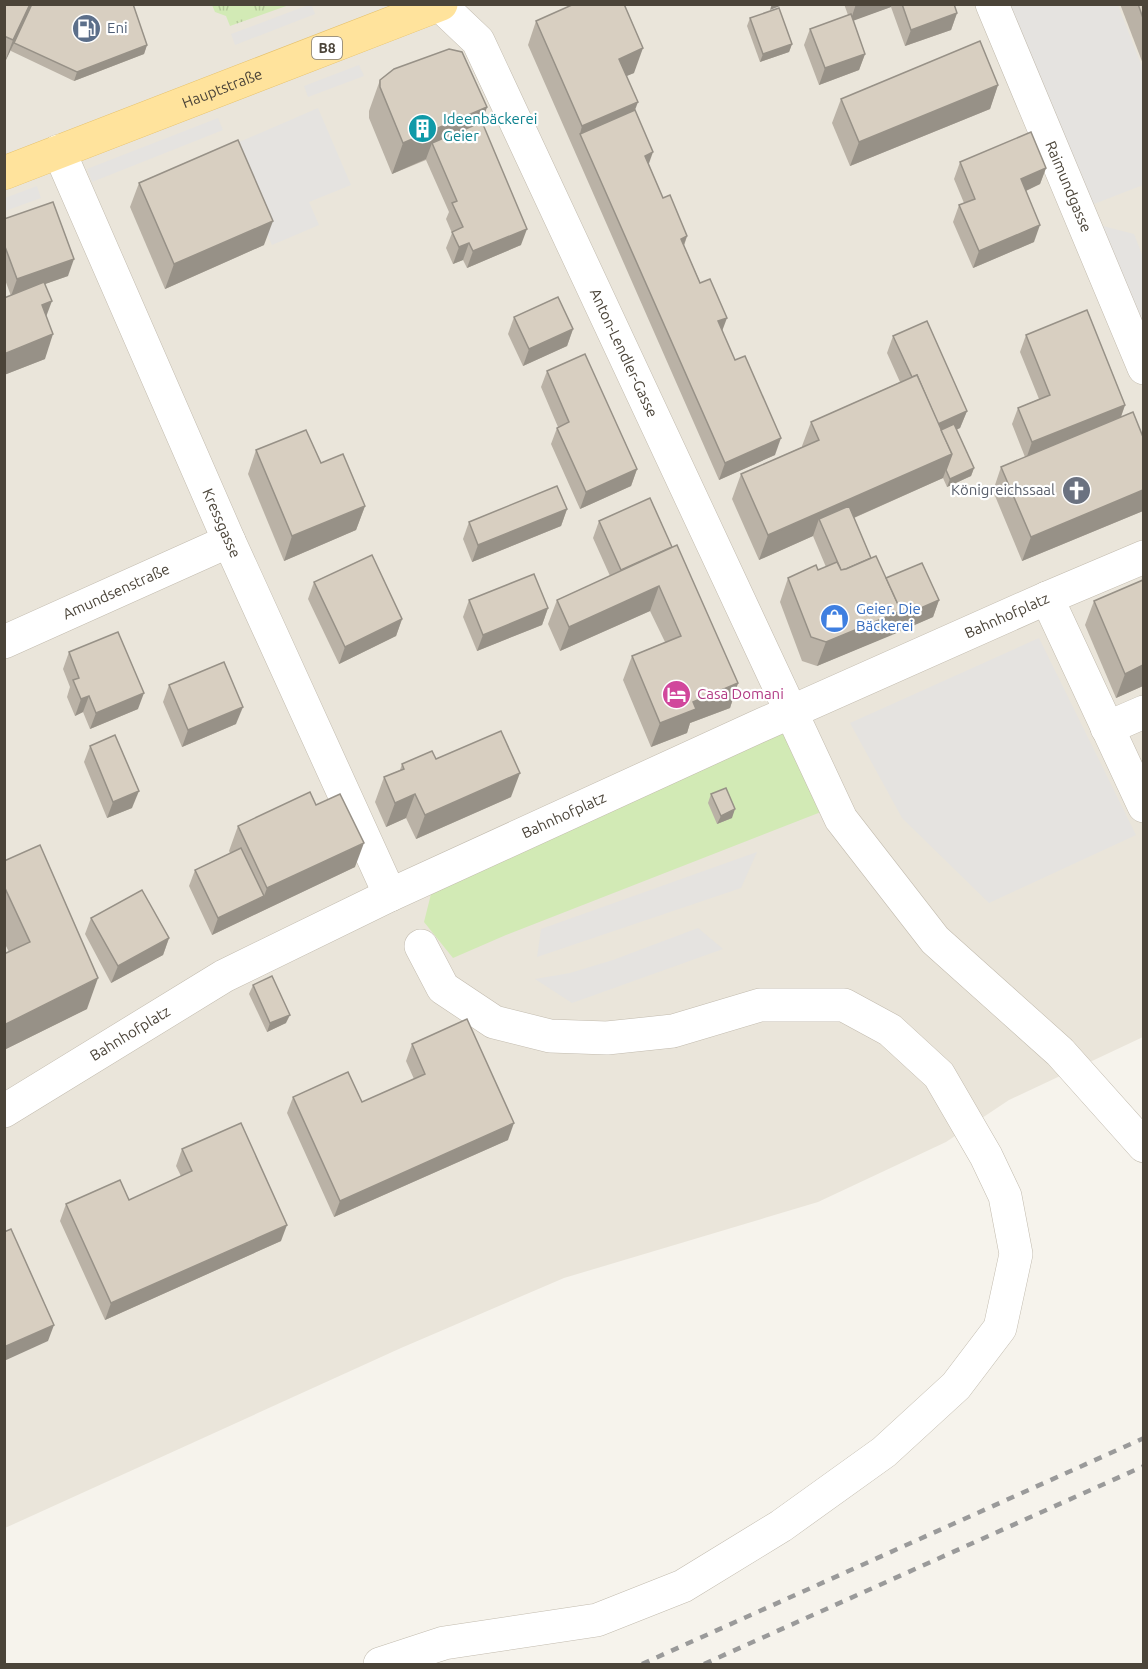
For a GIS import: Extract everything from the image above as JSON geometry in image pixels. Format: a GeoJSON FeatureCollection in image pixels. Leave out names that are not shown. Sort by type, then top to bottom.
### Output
{"type":"FeatureCollection","features":[{"type":"Feature","properties":{"kind":"main road","name":"Hauptstraße"},"geometry":{"type":"LineString","coordinates":[[4,173],[440,5]]}},
{"type":"Feature","properties":{"kind":"street","name":"Raimundgasse"},"geometry":{"type":"LineString","coordinates":[[992,4],[1143,368]]}},
{"type":"Feature","properties":{"kind":"street","name":"Anton-Lendler-Gasse"},"geometry":{"type":"LineString","coordinates":[[440,5],[478,41],[841,819],[935,940],[1060,1052],[1143,1146]]}},
{"type":"Feature","properties":{"kind":"street","name":"Kressgasse"},"geometry":{"type":"LineString","coordinates":[[59,151],[229,541],[390,895]]}},
{"type":"Feature","properties":{"kind":"street","name":"Amundsenstraße"},"geometry":{"type":"LineString","coordinates":[[4,642],[229,541]]}},
{"type":"Feature","properties":{"kind":"street","name":"Bahnhofplatz"},"geometry":{"type":"LineString","coordinates":[[4,1111],[224,976],[390,895],[790,712],[1143,557]]}},
{"type":"Feature","properties":{"kind":"street"},"geometry":{"type":"LineString","coordinates":[[1047,598],[1143,806]]}},
{"type":"Feature","properties":{"kind":"street"},"geometry":{"type":"LineString","coordinates":[[1107,728],[1143,712]]}},
{"type":"Feature","properties":{"kind":"street"},"geometry":{"type":"LineString","coordinates":[[380,1665],[444,1643],[597,1620],[683,1586],[780,1526],[884,1452],[956,1386],[1000,1328],[1016,1254],[1005,1196],[986,1156],[939,1074],[890,1030],[844,1005],[760,1005],[672,1031],[608,1038],[550,1036],[494,1022],[443,988],[421,946]]}},
{"type":"Feature","properties":{"kind":"shaded area"},"geometry":{"type":"Polygon","coordinates":[[[311,4],[315,14],[235,45],[231,34],[311,4]]]}},
{"type":"Feature","properties":{"kind":"shaded area"},"geometry":{"type":"Polygon","coordinates":[[[4,5],[1143,5],[1143,1037],[1009,1100],[946,1142],[818,1202],[564,1278],[401,1348],[5,1528],[4,5]]]}},
{"type":"Feature","properties":{"kind":"shaded area"},"geometry":{"type":"Polygon","coordinates":[[[996,5],[1118,5],[1143,69],[1143,185],[1081,209],[996,5]]]}},
{"type":"Feature","properties":{"kind":"shaded area"},"geometry":{"type":"Polygon","coordinates":[[[359,65],[364,76],[308,97],[304,86],[359,65]]]}},
{"type":"Feature","properties":{"kind":"shaded area"},"geometry":{"type":"Polygon","coordinates":[[[318,108],[351,185],[309,202],[319,225],[272,245],[230,146],[318,108]]]}},
{"type":"Feature","properties":{"kind":"shaded area"},"geometry":{"type":"Polygon","coordinates":[[[218,118],[223,130],[92,182],[87,169],[218,118]]]}},
{"type":"Feature","properties":{"kind":"shaded area"},"geometry":{"type":"Polygon","coordinates":[[[37,186],[41,198],[5,211],[5,198],[37,186]]]}},
{"type":"Feature","properties":{"kind":"shaded area"},"geometry":{"type":"Polygon","coordinates":[[[1099,225],[1134,234],[1143,257],[1143,329],[1099,225]]]}},
{"type":"Feature","properties":{"kind":"shaded area"},"geometry":{"type":"Polygon","coordinates":[[[1039,638],[1136,835],[989,903],[902,818],[850,723],[1039,638]]]}},
{"type":"Feature","properties":{"kind":"shaded area"},"geometry":{"type":"Polygon","coordinates":[[[757,852],[741,888],[537,957],[541,929],[757,852]]]}},
{"type":"Feature","properties":{"kind":"shaded area"},"geometry":{"type":"Polygon","coordinates":[[[698,928],[723,949],[572,1003],[535,979],[570,973],[613,960],[698,928]]]}},
{"type":"Feature","properties":{"kind":"green space"},"geometry":{"type":"Polygon","coordinates":[[[212,5],[289,5],[230,26],[226,16],[215,12],[212,5]]]}},
{"type":"Feature","properties":{"kind":"green space"},"geometry":{"type":"Polygon","coordinates":[[[786,731],[821,812],[506,935],[453,958],[424,922],[433,886],[786,731]]]}},
{"type":"Feature","properties":{"kind":"building"},"geometry":{"type":"Polygon","coordinates":[[[4,4],[30,4],[13,40],[4,36],[4,4]]]}},
{"type":"Feature","properties":{"kind":"building"},"geometry":{"type":"Polygon","coordinates":[[[32,4],[133,4],[147,45],[77,72],[14,43],[32,4]]]}},
{"type":"Feature","properties":{"kind":"building"},"geometry":{"type":"Polygon","coordinates":[[[574,4],[624,4],[643,48],[619,59],[638,102],[582,126],[536,21],[574,4]]]}},
{"type":"Feature","properties":{"kind":"building"},"geometry":{"type":"Polygon","coordinates":[[[902,4],[954,4],[957,13],[911,30],[902,4]]]}},
{"type":"Feature","properties":{"kind":"building"},"geometry":{"type":"Polygon","coordinates":[[[1138,4],[1143,4],[1143,18],[1138,4]]]}},
{"type":"Feature","properties":{"kind":"building"},"geometry":{"type":"Polygon","coordinates":[[[779,8],[792,44],[763,54],[750,18],[779,8]]]}},
{"type":"Feature","properties":{"kind":"building"},"geometry":{"type":"Polygon","coordinates":[[[851,14],[865,54],[825,68],[810,29],[851,14]]]}},
{"type":"Feature","properties":{"kind":"building"},"geometry":{"type":"Polygon","coordinates":[[[980,41],[998,85],[859,142],[841,99],[980,41]]]}},
{"type":"Feature","properties":{"kind":"building"},"geometry":{"type":"Polygon","coordinates":[[[449,49],[462,52],[487,107],[403,143],[380,87],[380,80],[394,69],[449,49]]]}},
{"type":"Feature","properties":{"kind":"building"},"geometry":{"type":"Polygon","coordinates":[[[635,110],[653,152],[645,156],[663,198],[670,195],[687,236],[681,239],[700,283],[710,279],[727,318],[718,321],[735,360],[745,356],[781,438],[725,463],[580,134],[635,110]]]}},
{"type":"Feature","properties":{"kind":"building"},"geometry":{"type":"Polygon","coordinates":[[[482,122],[527,229],[473,251],[469,243],[459,247],[452,232],[463,227],[452,203],[457,201],[432,143],[482,122]]]}},
{"type":"Feature","properties":{"kind":"building"},"geometry":{"type":"Polygon","coordinates":[[[1031,132],[1046,168],[1021,179],[1040,225],[979,251],[959,205],[975,199],[960,162],[1031,132]]]}},
{"type":"Feature","properties":{"kind":"building"},"geometry":{"type":"Polygon","coordinates":[[[238,140],[273,221],[174,264],[139,183],[238,140]]]}},
{"type":"Feature","properties":{"kind":"building"},"geometry":{"type":"Polygon","coordinates":[[[53,202],[74,259],[17,279],[4,244],[4,219],[53,202]]]}},
{"type":"Feature","properties":{"kind":"building"},"geometry":{"type":"Polygon","coordinates":[[[44,282],[52,301],[42,305],[53,334],[4,354],[4,298],[44,282]]]}},
{"type":"Feature","properties":{"kind":"building"},"geometry":{"type":"Polygon","coordinates":[[[558,297],[573,329],[529,349],[514,317],[558,297]]]}},
{"type":"Feature","properties":{"kind":"building"},"geometry":{"type":"Polygon","coordinates":[[[1087,310],[1125,405],[1032,442],[1018,408],[1050,395],[1026,335],[1087,310]]]}},
{"type":"Feature","properties":{"kind":"building"},"geometry":{"type":"Polygon","coordinates":[[[927,321],[967,411],[938,424],[917,375],[912,377],[893,336],[927,321]]]}},
{"type":"Feature","properties":{"kind":"building"},"geometry":{"type":"Polygon","coordinates":[[[585,354],[637,469],[586,492],[557,428],[569,422],[547,371],[585,354]]]}},
{"type":"Feature","properties":{"kind":"building"},"geometry":{"type":"Polygon","coordinates":[[[917,375],[952,454],[768,535],[741,474],[819,440],[811,422],[917,375]]]}},
{"type":"Feature","properties":{"kind":"building"},"geometry":{"type":"Polygon","coordinates":[[[1133,412],[1143,437],[1143,490],[1031,537],[1001,467],[1133,412]]]}},
{"type":"Feature","properties":{"kind":"building"},"geometry":{"type":"Polygon","coordinates":[[[954,424],[974,468],[950,479],[946,470],[952,454],[941,430],[954,424]]]}},
{"type":"Feature","properties":{"kind":"building"},"geometry":{"type":"Polygon","coordinates":[[[306,430],[321,463],[343,454],[365,506],[292,536],[256,450],[306,430]]]}},
{"type":"Feature","properties":{"kind":"building"},"geometry":{"type":"Polygon","coordinates":[[[557,486],[567,509],[478,545],[469,522],[557,486]]]}},
{"type":"Feature","properties":{"kind":"building"},"geometry":{"type":"Polygon","coordinates":[[[650,498],[672,547],[621,570],[599,521],[650,498]]]}},
{"type":"Feature","properties":{"kind":"building"},"geometry":{"type":"Polygon","coordinates":[[[849,506],[871,558],[841,570],[819,519],[849,506]]]}},
{"type":"Feature","properties":{"kind":"building"},"geometry":{"type":"Polygon","coordinates":[[[677,545],[738,683],[693,702],[696,709],[660,723],[632,656],[681,636],[659,586],[569,627],[557,600],[677,545]]]}},
{"type":"Feature","properties":{"kind":"building"},"geometry":{"type":"Polygon","coordinates":[[[372,555],[402,619],[345,647],[314,582],[372,555]]]}},
{"type":"Feature","properties":{"kind":"building"},"geometry":{"type":"Polygon","coordinates":[[[876,556],[901,611],[826,642],[811,637],[788,578],[816,565],[818,570],[837,562],[841,570],[876,556]]]}},
{"type":"Feature","properties":{"kind":"building"},"geometry":{"type":"Polygon","coordinates":[[[922,563],[939,600],[898,618],[901,611],[886,578],[922,563]]]}},
{"type":"Feature","properties":{"kind":"building"},"geometry":{"type":"Polygon","coordinates":[[[534,574],[548,608],[483,635],[469,600],[534,574]]]}},
{"type":"Feature","properties":{"kind":"building"},"geometry":{"type":"Polygon","coordinates":[[[1143,580],[1143,665],[1125,674],[1094,601],[1143,580]]]}},
{"type":"Feature","properties":{"kind":"building"},"geometry":{"type":"Polygon","coordinates":[[[118,632],[144,693],[96,713],[89,696],[81,699],[73,680],[79,678],[69,652],[118,632]]]}},
{"type":"Feature","properties":{"kind":"building"},"geometry":{"type":"Polygon","coordinates":[[[224,662],[243,707],[188,730],[169,685],[224,662]]]}},
{"type":"Feature","properties":{"kind":"building"},"geometry":{"type":"Polygon","coordinates":[[[501,731],[520,773],[425,815],[415,794],[395,803],[384,777],[404,769],[402,764],[432,751],[436,759],[501,731]]]}},
{"type":"Feature","properties":{"kind":"building"},"geometry":{"type":"Polygon","coordinates":[[[115,735],[139,791],[113,802],[90,746],[115,735]]]}},
{"type":"Feature","properties":{"kind":"building"},"geometry":{"type":"Polygon","coordinates":[[[726,788],[735,809],[721,816],[711,794],[726,788]]]}},
{"type":"Feature","properties":{"kind":"building"},"geometry":{"type":"Polygon","coordinates":[[[310,792],[316,805],[340,794],[364,843],[267,888],[238,826],[310,792]]]}},
{"type":"Feature","properties":{"kind":"building"},"geometry":{"type":"Polygon","coordinates":[[[40,845],[98,978],[4,1025],[4,954],[30,942],[4,886],[4,861],[40,845]]]}},
{"type":"Feature","properties":{"kind":"building"},"geometry":{"type":"Polygon","coordinates":[[[241,848],[264,896],[218,918],[195,870],[241,848]]]}},
{"type":"Feature","properties":{"kind":"building"},"geometry":{"type":"Polygon","coordinates":[[[142,890],[169,938],[118,966],[91,918],[142,890]]]}},
{"type":"Feature","properties":{"kind":"building"},"geometry":{"type":"Polygon","coordinates":[[[272,976],[290,1015],[270,1023],[253,985],[272,976]]]}},
{"type":"Feature","properties":{"kind":"building"},"geometry":{"type":"Polygon","coordinates":[[[467,1019],[514,1123],[340,1201],[293,1097],[348,1072],[362,1102],[425,1074],[412,1044],[467,1019]]]}},
{"type":"Feature","properties":{"kind":"building"},"geometry":{"type":"Polygon","coordinates":[[[241,1123],[287,1225],[111,1303],[66,1204],[120,1180],[129,1200],[192,1171],[182,1149],[241,1123]]]}},
{"type":"Feature","properties":{"kind":"building"},"geometry":{"type":"Polygon","coordinates":[[[11,1229],[54,1325],[4,1347],[4,1232],[11,1229]]]}},
{"type":"Feature","properties":{"kind":"railway"},"geometry":{"type":"LineString","coordinates":[[642,1664],[1144,1438]]}},
{"type":"Feature","properties":{"kind":"railway"},"geometry":{"type":"LineString","coordinates":[[704,1664],[1144,1466]]}},
{"type":"Feature","properties":{"kind":"place","name":"Eni"},"geometry":{"type":"Point","coordinates":[86,28]}},
{"type":"Feature","properties":{"kind":"place","name":"Ideenbäckerei Geier"},"geometry":{"type":"Point","coordinates":[422,128]}},
{"type":"Feature","properties":{"kind":"place","name":"Königreichssaal"},"geometry":{"type":"Point","coordinates":[1076,490]}},
{"type":"Feature","properties":{"kind":"place","name":"Geier. Die Bäckerei"},"geometry":{"type":"Point","coordinates":[835,618]}},
{"type":"Feature","properties":{"kind":"place","name":"Casa Domani"},"geometry":{"type":"Point","coordinates":[676,694]}}]}
